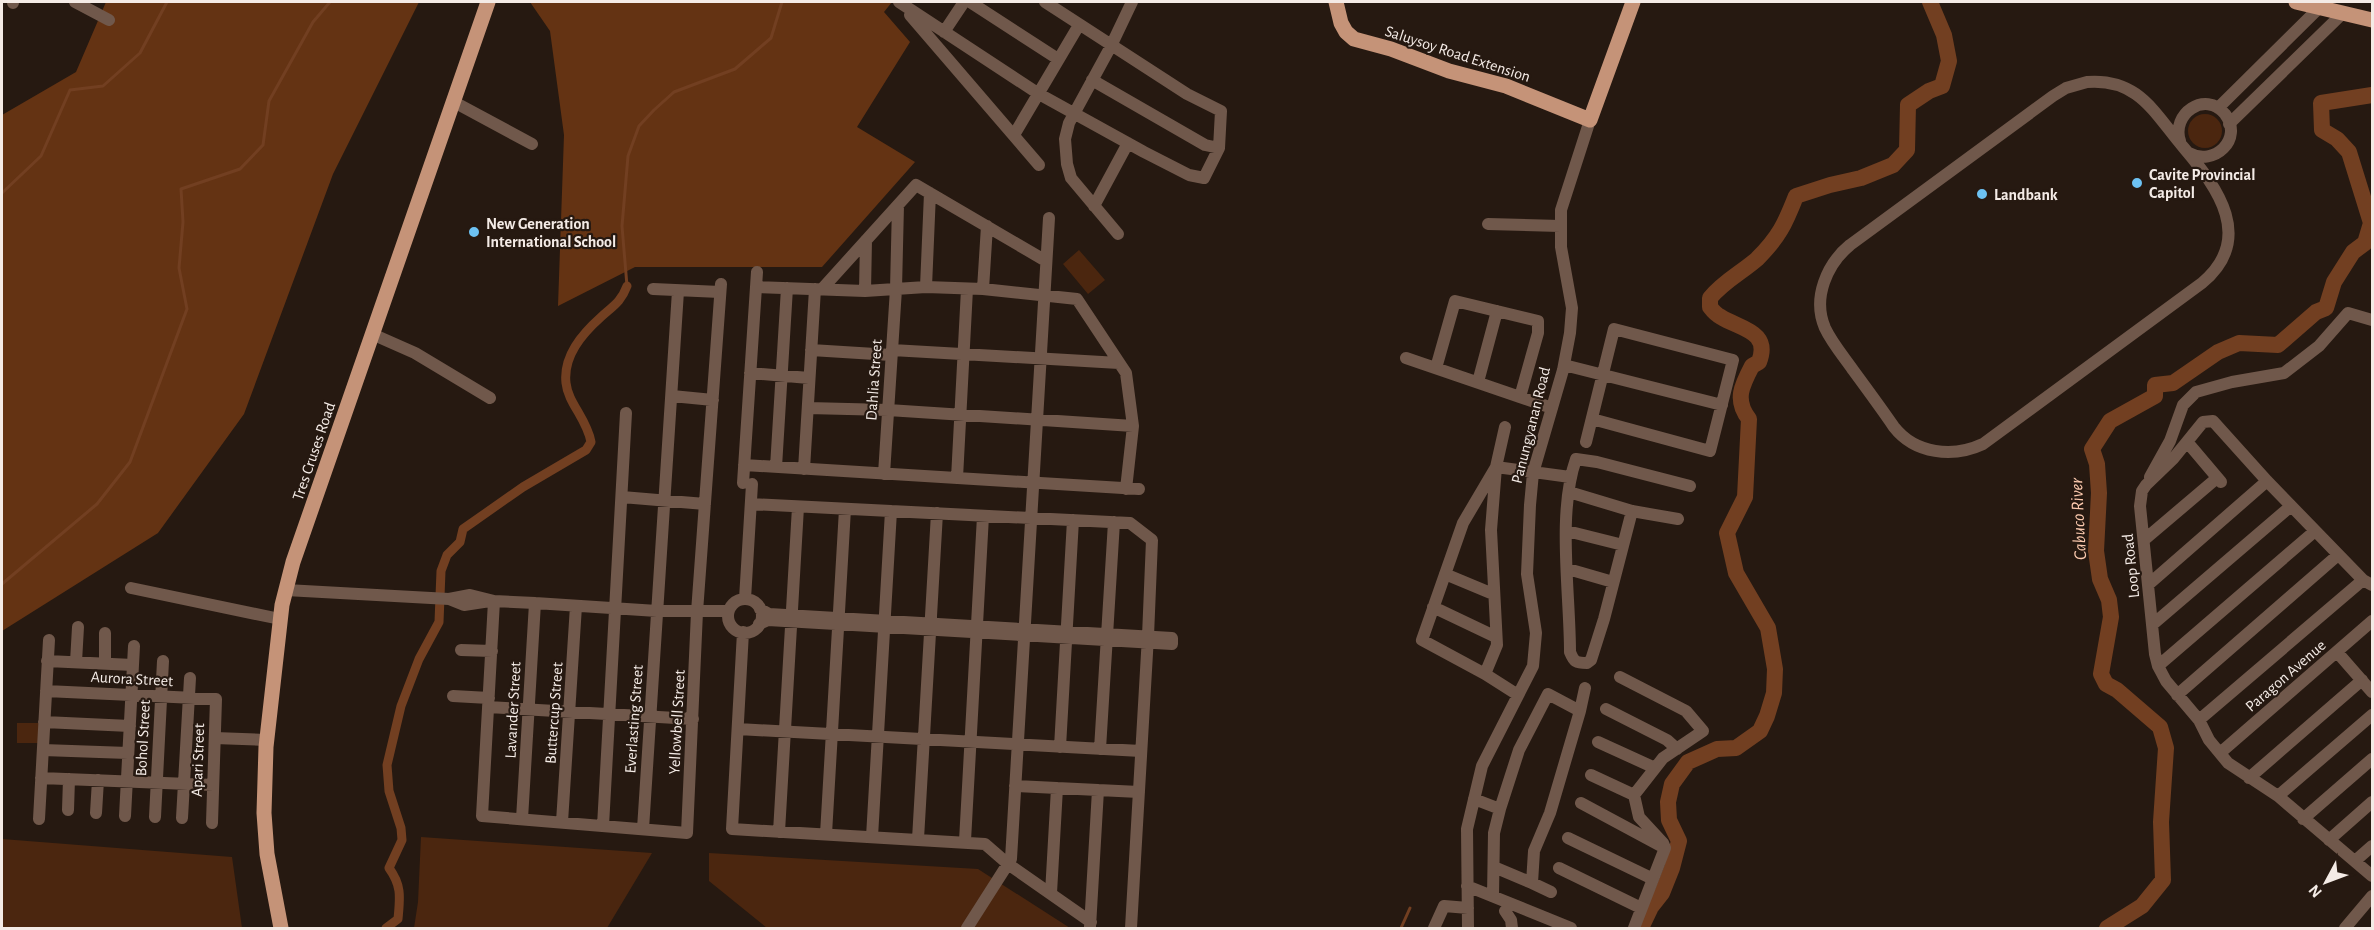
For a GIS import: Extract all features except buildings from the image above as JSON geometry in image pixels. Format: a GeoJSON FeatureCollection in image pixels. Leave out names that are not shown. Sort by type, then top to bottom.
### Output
{"type":"FeatureCollection","features":[{"type":"Feature","properties":{"kind":"main road","name":"Tres Cruses Road"},"geometry":{"type":"LineString","coordinates":[[281,928],[266,833],[266,744],[280,619],[286,590],[293,562],[488,2]]}},
{"type":"Feature","properties":{"kind":"main road","name":"Saluysoy Road Extension"},"geometry":{"type":"LineString","coordinates":[[1336,2],[1341,23],[1354,39],[1391,49],[1449,71],[1506,86],[1590,120]]}},
{"type":"Feature","properties":{"kind":"main road","name":"Panungyanan Road"},"geometry":{"type":"LineString","coordinates":[[1590,120],[1633,2]]}},
{"type":"Feature","properties":{"kind":"main road"},"geometry":{"type":"LineString","coordinates":[[2296,2],[2373,20]]}},
{"type":"Feature","properties":{"kind":"street"},"geometry":{"type":"LineString","coordinates":[[75,2],[109,20]]}},
{"type":"Feature","properties":{"kind":"street"},"geometry":{"type":"LineString","coordinates":[[1039,165],[899,2],[1040,94],[1189,175],[1204,178],[1220,148],[1221,111],[1187,94],[1045,2]]}},
{"type":"Feature","properties":{"kind":"street"},"geometry":{"type":"LineString","coordinates":[[944,33],[964,2]]}},
{"type":"Feature","properties":{"kind":"street"},"geometry":{"type":"LineString","coordinates":[[970,2],[1058,59]]}},
{"type":"Feature","properties":{"kind":"street"},"geometry":{"type":"LineString","coordinates":[[1118,234],[1071,178],[1067,164],[1065,139],[1069,123],[1132,2]]}},
{"type":"Feature","properties":{"kind":"street"},"geometry":{"type":"LineString","coordinates":[[2218,108],[2319,8]]}},
{"type":"Feature","properties":{"kind":"street"},"geometry":{"type":"LineString","coordinates":[[2229,124],[2343,13]]}},
{"type":"Feature","properties":{"kind":"street"},"geometry":{"type":"LineString","coordinates":[[1014,135],[1079,25]]}},
{"type":"Feature","properties":{"kind":"street"},"geometry":{"type":"LineString","coordinates":[[1092,80],[1205,146],[1220,148]]}},
{"type":"Feature","properties":{"kind":"street"},"geometry":{"type":"LineString","coordinates":[[2153,109],[2209,180],[2225,211],[2229,233],[2222,259],[2213,273],[1990,441],[1976,448],[1952,453],[1922,448],[1906,440],[1894,427],[1825,327],[1821,311],[1822,292],[1827,274],[1838,255],[1930,185],[2066,88],[2087,82],[2117,84],[2136,93],[2159,114],[2169,116],[2201,105],[2218,108],[2225,115],[2229,124],[2229,140],[2210,167],[2209,180]]}},
{"type":"Feature","properties":{"kind":"street"},"geometry":{"type":"LineString","coordinates":[[454,102],[532,144]]}},
{"type":"Feature","properties":{"kind":"street"},"geometry":{"type":"LineString","coordinates":[[2186,112],[2178,128],[2184,148],[2205,158],[2219,153]]}},
{"type":"Feature","properties":{"kind":"street","name":"Panungyanan Road"},"geometry":{"type":"LineString","coordinates":[[1468,928],[1467,829],[1482,766],[1533,666],[1536,633],[1527,574],[1533,473],[1564,365],[1570,333],[1572,308],[1562,247],[1561,210],[1590,120]]}},
{"type":"Feature","properties":{"kind":"street"},"geometry":{"type":"LineString","coordinates":[[1094,206],[1128,143]]}},
{"type":"Feature","properties":{"kind":"street"},"geometry":{"type":"LineString","coordinates":[[804,469],[811,350],[818,289],[916,184],[1046,261]]}},
{"type":"Feature","properties":{"kind":"street"},"geometry":{"type":"LineString","coordinates":[[926,287],[930,193]]}},
{"type":"Feature","properties":{"kind":"street","name":"Dahlia Street"},"geometry":{"type":"LineString","coordinates":[[884,474],[896,289],[898,205]]}},
{"type":"Feature","properties":{"kind":"street"},"geometry":{"type":"LineString","coordinates":[[967,928],[1011,859],[1049,218]]}},
{"type":"Feature","properties":{"kind":"street"},"geometry":{"type":"LineString","coordinates":[[1488,224],[1560,226]]}},
{"type":"Feature","properties":{"kind":"street"},"geometry":{"type":"LineString","coordinates":[[983,289],[987,226]]}},
{"type":"Feature","properties":{"kind":"street"},"geometry":{"type":"LineString","coordinates":[[865,291],[866,240]]}},
{"type":"Feature","properties":{"kind":"street"},"geometry":{"type":"LineString","coordinates":[[745,599],[751,504],[744,465],[757,272]]}},
{"type":"Feature","properties":{"kind":"street"},"geometry":{"type":"LineString","coordinates":[[756,287],[865,291],[926,287],[983,289],[1077,299],[1126,373],[1133,426],[1126,489]]}},
{"type":"Feature","properties":{"kind":"street","name":"Yellowbell Street"},"geometry":{"type":"LineString","coordinates":[[643,829],[687,833],[698,612],[721,288],[678,291]]}},
{"type":"Feature","properties":{"kind":"street"},"geometry":{"type":"LineString","coordinates":[[776,467],[787,288]]}},
{"type":"Feature","properties":{"kind":"street"},"geometry":{"type":"LineString","coordinates":[[653,289],[678,291]]}},
{"type":"Feature","properties":{"kind":"street"},"geometry":{"type":"LineString","coordinates":[[957,478],[967,289]]}},
{"type":"Feature","properties":{"kind":"street","name":"Everlasting Street"},"geometry":{"type":"LineString","coordinates":[[643,829],[678,291]]}},
{"type":"Feature","properties":{"kind":"street"},"geometry":{"type":"LineString","coordinates":[[1436,368],[1455,301],[1538,321],[1538,333],[1520,397]]}},
{"type":"Feature","properties":{"kind":"street"},"geometry":{"type":"LineString","coordinates":[[1478,382],[1497,311]]}},
{"type":"Feature","properties":{"kind":"street"},"geometry":{"type":"LineString","coordinates":[[2142,491],[2170,441],[2183,405],[2196,392],[2284,372],[2319,346],[2348,313],[2373,320]]}},
{"type":"Feature","properties":{"kind":"street"},"geometry":{"type":"LineString","coordinates":[[1586,442],[1614,329],[1733,360],[1710,451],[1592,419]]}},
{"type":"Feature","properties":{"kind":"street"},"geometry":{"type":"LineString","coordinates":[[372,334],[415,353],[490,398]]}},
{"type":"Feature","properties":{"kind":"street"},"geometry":{"type":"LineString","coordinates":[[811,350],[964,354],[1119,363]]}},
{"type":"Feature","properties":{"kind":"street"},"geometry":{"type":"LineString","coordinates":[[1406,358],[1552,408]]}},
{"type":"Feature","properties":{"kind":"street"},"geometry":{"type":"LineString","coordinates":[[1564,365],[1722,405]]}},
{"type":"Feature","properties":{"kind":"street"},"geometry":{"type":"LineString","coordinates":[[750,373],[809,378]]}},
{"type":"Feature","properties":{"kind":"street"},"geometry":{"type":"LineString","coordinates":[[672,396],[712,400]]}},
{"type":"Feature","properties":{"kind":"street"},"geometry":{"type":"LineString","coordinates":[[807,408],[888,410],[1133,426]]}},
{"type":"Feature","properties":{"kind":"street"},"geometry":{"type":"LineString","coordinates":[[603,826],[626,413]]}},
{"type":"Feature","properties":{"kind":"street"},"geometry":{"type":"LineString","coordinates":[[2142,491],[2187,443],[2203,422],[2212,421],[2338,555],[2368,583],[2199,720]]}},
{"type":"Feature","properties":{"kind":"street"},"geometry":{"type":"LineString","coordinates":[[1485,674],[1497,645],[1491,530],[1496,467],[1505,427]]}},
{"type":"Feature","properties":{"kind":"street"},"geometry":{"type":"LineString","coordinates":[[2144,540],[2220,481],[2187,443]]}},
{"type":"Feature","properties":{"kind":"street"},"geometry":{"type":"LineString","coordinates":[[1632,511],[1591,660],[1587,663],[1578,663],[1573,660],[1570,652],[1567,531],[1570,477],[1576,459],[1597,462],[1690,486]]}},
{"type":"Feature","properties":{"kind":"street"},"geometry":{"type":"LineString","coordinates":[[744,465],[1139,489]]}},
{"type":"Feature","properties":{"kind":"street"},"geometry":{"type":"LineString","coordinates":[[1496,467],[1570,477]]}},
{"type":"Feature","properties":{"kind":"street"},"geometry":{"type":"LineString","coordinates":[[1496,467],[1464,523],[1422,639],[1518,695]]}},
{"type":"Feature","properties":{"kind":"street"},"geometry":{"type":"LineString","coordinates":[[2149,584],[2267,481]]}},
{"type":"Feature","properties":{"kind":"street","name":"Loop Road"},"geometry":{"type":"LineString","coordinates":[[2142,491],[2140,506],[2158,666],[2177,695],[2199,720],[2205,735],[2234,768],[2278,796],[2373,876]]}},
{"type":"Feature","properties":{"kind":"street"},"geometry":{"type":"LineString","coordinates":[[1569,492],[1632,511],[1678,519]]}},
{"type":"Feature","properties":{"kind":"street"},"geometry":{"type":"LineString","coordinates":[[622,497],[705,504]]}},
{"type":"Feature","properties":{"kind":"street"},"geometry":{"type":"LineString","coordinates":[[751,504],[1130,523],[1152,540],[1131,928]]}},
{"type":"Feature","properties":{"kind":"street"},"geometry":{"type":"LineString","coordinates":[[2152,625],[2291,506]]}},
{"type":"Feature","properties":{"kind":"street"},"geometry":{"type":"LineString","coordinates":[[779,832],[798,507]]}},
{"type":"Feature","properties":{"kind":"street"},"geometry":{"type":"LineString","coordinates":[[826,834],[845,509]]}},
{"type":"Feature","properties":{"kind":"street"},"geometry":{"type":"LineString","coordinates":[[872,837],[891,511]]}},
{"type":"Feature","properties":{"kind":"street"},"geometry":{"type":"LineString","coordinates":[[918,839],[937,513]]}},
{"type":"Feature","properties":{"kind":"street"},"geometry":{"type":"LineString","coordinates":[[965,841],[983,516]]}},
{"type":"Feature","properties":{"kind":"street"},"geometry":{"type":"LineString","coordinates":[[1060,747],[1073,520]]}},
{"type":"Feature","properties":{"kind":"street"},"geometry":{"type":"LineString","coordinates":[[1100,749],[1114,522]]}},
{"type":"Feature","properties":{"kind":"street"},"geometry":{"type":"LineString","coordinates":[[1567,531],[1623,545]]}},
{"type":"Feature","properties":{"kind":"street"},"geometry":{"type":"LineString","coordinates":[[2158,666],[2315,531]]}},
{"type":"Feature","properties":{"kind":"street"},"geometry":{"type":"LineString","coordinates":[[2177,695],[2338,555]]}},
{"type":"Feature","properties":{"kind":"street"},"geometry":{"type":"LineString","coordinates":[[1568,569],[1613,582]]}},
{"type":"Feature","properties":{"kind":"street"},"geometry":{"type":"LineString","coordinates":[[1445,573],[1493,594]]}},
{"type":"Feature","properties":{"kind":"street"},"geometry":{"type":"LineString","coordinates":[[131,588],[280,619]]}},
{"type":"Feature","properties":{"kind":"street"},"geometry":{"type":"LineString","coordinates":[[286,590],[449,599],[470,595],[494,601],[698,612],[728,616]]}},
{"type":"Feature","properties":{"kind":"street"},"geometry":{"type":"LineString","coordinates":[[791,619],[769,614],[754,602],[745,599],[733,604],[728,616],[732,627],[743,632],[752,631],[759,624],[768,620],[791,619],[1148,640]]}},
{"type":"Feature","properties":{"kind":"street"},"geometry":{"type":"LineString","coordinates":[[494,601],[482,816],[643,829]]}},
{"type":"Feature","properties":{"kind":"street","name":"Lavander Street"},"geometry":{"type":"LineString","coordinates":[[522,819],[535,603]]}},
{"type":"Feature","properties":{"kind":"street","name":"Buttercup Street"},"geometry":{"type":"LineString","coordinates":[[562,822],[576,606]]}},
{"type":"Feature","properties":{"kind":"street"},"geometry":{"type":"LineString","coordinates":[[1434,607],[1496,637]]}},
{"type":"Feature","properties":{"kind":"street"},"geometry":{"type":"LineString","coordinates":[[759,624],[760,609]]}},
{"type":"Feature","properties":{"kind":"street"},"geometry":{"type":"LineString","coordinates":[[2368,625],[2373,638]]}},
{"type":"Feature","properties":{"kind":"street","name":"Paragon Avenue"},"geometry":{"type":"LineString","coordinates":[[2220,753],[2368,625]]}},
{"type":"Feature","properties":{"kind":"street"},"geometry":{"type":"LineString","coordinates":[[76,662],[78,627]]}},
{"type":"Feature","properties":{"kind":"street"},"geometry":{"type":"LineString","coordinates":[[743,632],[732,829],[965,841],[985,844],[1090,925]]}},
{"type":"Feature","properties":{"kind":"street"},"geometry":{"type":"LineString","coordinates":[[105,633],[105,663]]}},
{"type":"Feature","properties":{"kind":"street"},"geometry":{"type":"LineString","coordinates":[[39,819],[49,640]]}},
{"type":"Feature","properties":{"kind":"street"},"geometry":{"type":"LineString","coordinates":[[125,816],[134,646]]}},
{"type":"Feature","properties":{"kind":"street"},"geometry":{"type":"LineString","coordinates":[[461,650],[492,651]]}},
{"type":"Feature","properties":{"kind":"street"},"geometry":{"type":"LineString","coordinates":[[2337,652],[2373,692]]}},
{"type":"Feature","properties":{"kind":"street"},"geometry":{"type":"LineString","coordinates":[[48,661],[133,665]]}},
{"type":"Feature","properties":{"kind":"street","name":"Bohol Street"},"geometry":{"type":"LineString","coordinates":[[155,817],[163,661]]}},
{"type":"Feature","properties":{"kind":"street"},"geometry":{"type":"LineString","coordinates":[[1620,676],[1686,711],[1703,731],[1663,758],[1634,795]]}},
{"type":"Feature","properties":{"kind":"street"},"geometry":{"type":"LineString","coordinates":[[182,818],[190,678]]}},
{"type":"Feature","properties":{"kind":"street"},"geometry":{"type":"LineString","coordinates":[[2249,778],[2362,680]]}},
{"type":"Feature","properties":{"kind":"street"},"geometry":{"type":"LineString","coordinates":[[1532,883],[1534,851],[1550,813],[1585,688]]}},
{"type":"Feature","properties":{"kind":"street","name":"Aurora Street"},"geometry":{"type":"LineString","coordinates":[[46,691],[216,699]]}},
{"type":"Feature","properties":{"kind":"street"},"geometry":{"type":"LineString","coordinates":[[1493,896],[1494,834],[1519,750],[1548,694],[1580,711]]}},
{"type":"Feature","properties":{"kind":"street"},"geometry":{"type":"LineString","coordinates":[[453,696],[528,710],[693,718]]}},
{"type":"Feature","properties":{"kind":"street","name":"Apari Street"},"geometry":{"type":"LineString","coordinates":[[212,823],[216,699]]}},
{"type":"Feature","properties":{"kind":"street"},"geometry":{"type":"LineString","coordinates":[[1606,709],[1667,740],[1677,748]]}},
{"type":"Feature","properties":{"kind":"street"},"geometry":{"type":"LineString","coordinates":[[2278,796],[2373,715]]}},
{"type":"Feature","properties":{"kind":"street"},"geometry":{"type":"LineString","coordinates":[[44,722],[130,726]]}},
{"type":"Feature","properties":{"kind":"street"},"geometry":{"type":"LineString","coordinates":[[738,729],[1141,751]]}},
{"type":"Feature","properties":{"kind":"street"},"geometry":{"type":"LineString","coordinates":[[214,741],[266,744]]}},
{"type":"Feature","properties":{"kind":"street"},"geometry":{"type":"LineString","coordinates":[[1598,742],[1655,768]]}},
{"type":"Feature","properties":{"kind":"street"},"geometry":{"type":"LineString","coordinates":[[43,750],[128,753]]}},
{"type":"Feature","properties":{"kind":"street"},"geometry":{"type":"LineString","coordinates":[[2303,819],[2373,759]]}},
{"type":"Feature","properties":{"kind":"street"},"geometry":{"type":"LineString","coordinates":[[1591,775],[1634,795]]}},
{"type":"Feature","properties":{"kind":"street"},"geometry":{"type":"LineString","coordinates":[[41,778],[213,785]]}},
{"type":"Feature","properties":{"kind":"street"},"geometry":{"type":"LineString","coordinates":[[68,810],[69,779]]}},
{"type":"Feature","properties":{"kind":"street"},"geometry":{"type":"LineString","coordinates":[[96,813],[98,780]]}},
{"type":"Feature","properties":{"kind":"street"},"geometry":{"type":"LineString","coordinates":[[1015,786],[1139,792]]}},
{"type":"Feature","properties":{"kind":"street"},"geometry":{"type":"LineString","coordinates":[[1050,893],[1057,788]]}},
{"type":"Feature","properties":{"kind":"street"},"geometry":{"type":"LineString","coordinates":[[1090,925],[1098,790]]}},
{"type":"Feature","properties":{"kind":"street"},"geometry":{"type":"LineString","coordinates":[[1634,795],[1639,817],[1665,848],[1634,928]]}},
{"type":"Feature","properties":{"kind":"street"},"geometry":{"type":"LineString","coordinates":[[1474,799],[1500,809]]}},
{"type":"Feature","properties":{"kind":"street"},"geometry":{"type":"LineString","coordinates":[[2329,840],[2373,802]]}},
{"type":"Feature","properties":{"kind":"street"},"geometry":{"type":"LineString","coordinates":[[1581,803],[1665,848]]}},
{"type":"Feature","properties":{"kind":"street"},"geometry":{"type":"LineString","coordinates":[[1568,838],[1653,879]]}},
{"type":"Feature","properties":{"kind":"street"},"geometry":{"type":"LineString","coordinates":[[2355,861],[2373,846]]}},
{"type":"Feature","properties":{"kind":"street"},"geometry":{"type":"LineString","coordinates":[[1494,867],[1551,892]]}},
{"type":"Feature","properties":{"kind":"street"},"geometry":{"type":"LineString","coordinates":[[1559,868],[1641,908]]}},
{"type":"Feature","properties":{"kind":"street"},"geometry":{"type":"LineString","coordinates":[[1467,886],[1571,928]]}},
{"type":"Feature","properties":{"kind":"street"},"geometry":{"type":"LineString","coordinates":[[2345,928],[2373,896]]}},
{"type":"Feature","properties":{"kind":"street"},"geometry":{"type":"LineString","coordinates":[[1434,928],[1444,906],[1468,908]]}},
{"type":"Feature","properties":{"kind":"street"},"geometry":{"type":"LineString","coordinates":[[1505,911],[1511,920],[1512,928]]}},
{"type":"Feature","properties":{"kind":"shaded area"},"geometry":{"type":"Polygon","coordinates":[[[106,2],[419,2],[333,174],[244,414],[158,533],[2,631],[2,115],[76,72],[106,2]]]}},
{"type":"Feature","properties":{"kind":"shaded area"},"geometry":{"type":"Polygon","coordinates":[[[530,2],[892,2],[884,12],[910,42],[857,127],[915,162],[822,267],[635,267],[558,306],[564,135],[550,31],[530,2]]]}},
{"type":"Feature","properties":{"kind":"shaded area"},"geometry":{"type":"Polygon","coordinates":[[[2205,114],[2217,119],[2222,131],[2217,143],[2205,148],[2193,143],[2188,131],[2193,119],[2205,114]]]}},
{"type":"Feature","properties":{"kind":"shaded area"},"geometry":{"type":"Polygon","coordinates":[[[1079,250],[1105,280],[1088,294],[1063,264],[1079,250]]]}},
{"type":"Feature","properties":{"kind":"shaded area"},"geometry":{"type":"Polygon","coordinates":[[[17,723],[39,723],[39,743],[17,743],[17,723]]]}},
{"type":"Feature","properties":{"kind":"shaded area"},"geometry":{"type":"Polygon","coordinates":[[[421,837],[652,853],[607,928],[414,928],[418,902],[421,837]]]}},
{"type":"Feature","properties":{"kind":"shaded area"},"geometry":{"type":"Polygon","coordinates":[[[2,839],[232,857],[242,928],[2,928],[2,839]]]}},
{"type":"Feature","properties":{"kind":"shaded area"},"geometry":{"type":"Polygon","coordinates":[[[709,853],[978,869],[1070,928],[767,928],[709,881],[709,853]]]}},
{"type":"Feature","properties":{"kind":"waterway"},"geometry":{"type":"LineString","coordinates":[[2,193],[41,156],[70,90],[103,86],[140,53],[167,2]]}},
{"type":"Feature","properties":{"kind":"waterway"},"geometry":{"type":"LineString","coordinates":[[2,584],[97,504],[130,462],[187,309],[179,268],[183,222],[181,189],[240,169],[263,145],[269,101],[313,22],[330,2]]}},
{"type":"Feature","properties":{"kind":"waterway"},"geometry":{"type":"LineString","coordinates":[[627,286],[622,226],[628,156],[639,126],[674,92],[735,69],[771,38],[782,2]]}},
{"type":"Feature","properties":{"kind":"waterway"},"geometry":{"type":"LineString","coordinates":[[1641,928],[1651,907],[1662,893],[1679,841],[1669,820],[1668,802],[1672,784],[1688,762],[1717,749],[1736,748],[1760,731],[1774,693],[1775,669],[1768,628],[1736,573],[1727,533],[1745,497],[1749,419],[1744,412],[1741,392],[1752,366],[1759,362],[1762,352],[1761,344],[1752,332],[1715,313],[1710,307],[1710,298],[1757,259],[1771,244],[1785,222],[1796,196],[1861,178],[1893,165],[1907,150],[1908,105],[1929,91],[1942,86],[1949,61],[1944,35],[1930,2]]}},
{"type":"Feature","properties":{"kind":"waterway","name":"Cabuco River"},"geometry":{"type":"LineString","coordinates":[[2107,928],[2142,906],[2163,880],[2161,822],[2166,748],[2160,727],[2117,690],[2106,684],[2101,674],[2111,617],[2109,600],[2100,579],[2096,551],[2099,493],[2097,464],[2092,449],[2110,421],[2155,396],[2155,385],[2173,383],[2218,352],[2239,343],[2278,345],[2316,312],[2326,308],[2334,282],[2353,252],[2365,243],[2371,223],[2349,152],[2337,139],[2322,130],[2321,103],[2372,95]]}},
{"type":"Feature","properties":{"kind":"waterway"},"geometry":{"type":"LineString","coordinates":[[386,928],[398,919],[399,892],[396,880],[389,868],[402,840],[401,828],[389,791],[387,765],[401,706],[419,659],[439,622],[441,571],[447,555],[460,542],[463,529],[523,487],[586,450],[591,442],[586,426],[567,390],[568,364],[581,338],[613,307],[627,286]]}},
{"type":"Feature","properties":{"kind":"waterway"},"geometry":{"type":"LineString","coordinates":[[1401,928],[1410,908]]}},
{"type":"Feature","properties":{"kind":"place","name":"Cavite Provincial Capitol"},"geometry":{"type":"Point","coordinates":[2137,183]}},
{"type":"Feature","properties":{"kind":"place","name":"Landbank"},"geometry":{"type":"Point","coordinates":[1982,194]}},
{"type":"Feature","properties":{"kind":"place","name":"New Generation International School"},"geometry":{"type":"Point","coordinates":[474,232]}}]}
